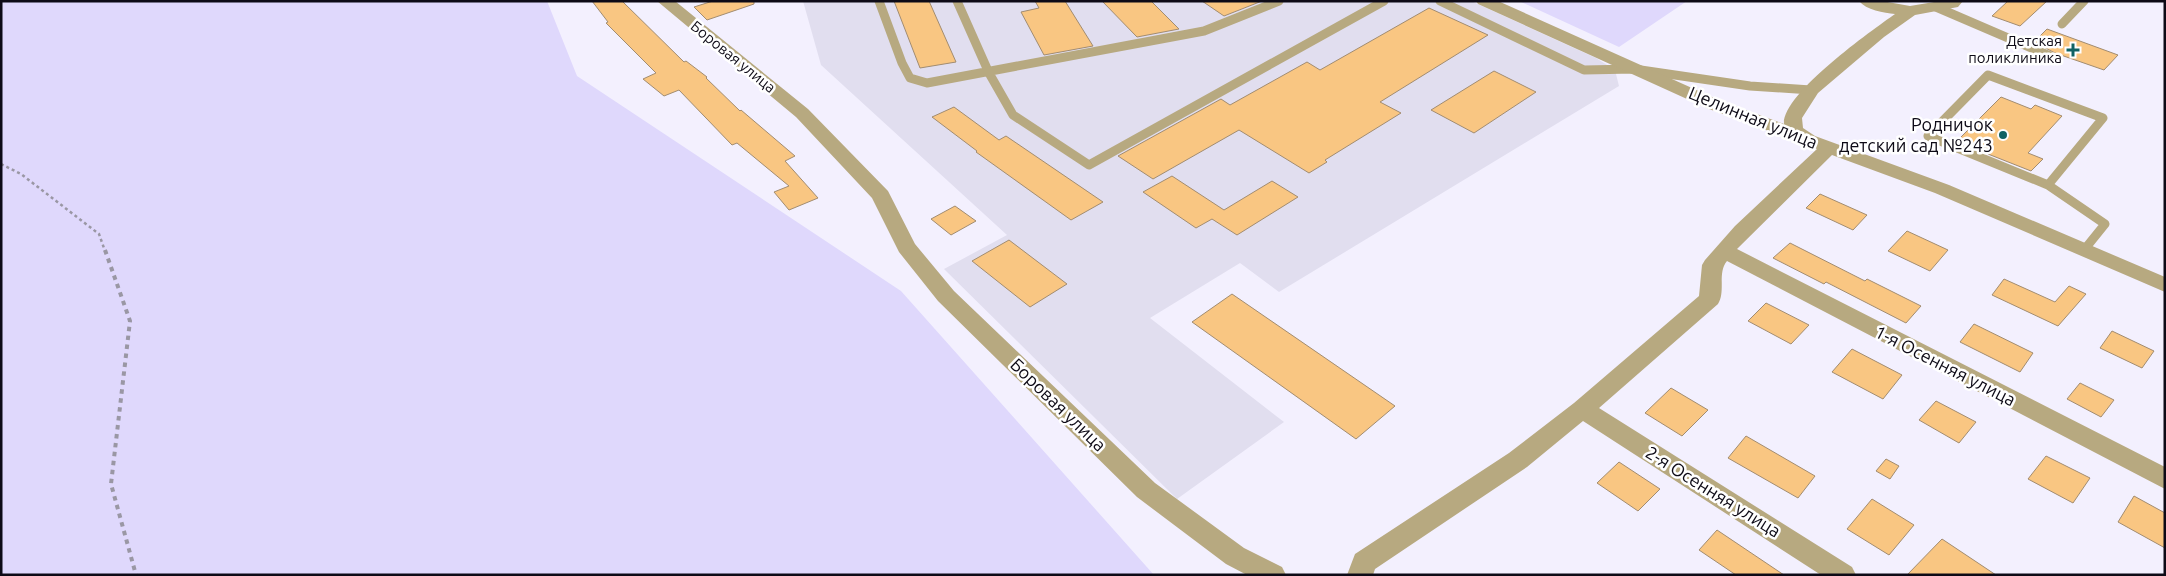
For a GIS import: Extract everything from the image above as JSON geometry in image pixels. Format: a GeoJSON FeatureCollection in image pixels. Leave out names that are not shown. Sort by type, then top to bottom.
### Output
{"type":"FeatureCollection","features":[{"type":"Feature","properties":{"kind":"street","name":"Боровая улица"},"geometry":{"type":"LineString","coordinates":[[665,1],[802,113],[881,196],[906,247],[946,296],[1138,483],[1235,556],[1273,575]]}},
{"type":"Feature","properties":{"kind":"street","name":"Целинная улица"},"geometry":{"type":"LineString","coordinates":[[1484,1],[1715,105],[1942,189],[2165,285]]}},
{"type":"Feature","properties":{"kind":"street"},"geometry":{"type":"LineString","coordinates":[[1868,1],[1886,8],[1910,11],[1936,7],[1956,1]]}},
{"type":"Feature","properties":{"kind":"street"},"geometry":{"type":"LineString","coordinates":[[1360,575],[1364,562],[1518,460],[1582,410],[1710,299],[1712,265],[1726,252],[1742,231],[1822,145],[1794,130],[1793,118],[1812,90],[1878,34],[1910,11]]}},
{"type":"Feature","properties":{"kind":"street","name":"1-я Осенняя улица"},"geometry":{"type":"LineString","coordinates":[[1726,252],[2165,479]]}},
{"type":"Feature","properties":{"kind":"street","name":"2-я Осенняя улица"},"geometry":{"type":"LineString","coordinates":[[1582,410],[1843,575]]}},
{"type":"Feature","properties":{"kind":"lane"},"geometry":{"type":"LineString","coordinates":[[879,1],[902,63],[910,78],[927,83],[989,73],[1204,31],[1279,1]]}},
{"type":"Feature","properties":{"kind":"lane"},"geometry":{"type":"LineString","coordinates":[[957,1],[989,73],[1013,115],[1088,165],[1384,1]]}},
{"type":"Feature","properties":{"kind":"lane"},"geometry":{"type":"LineString","coordinates":[[1440,1],[1584,70],[1634,70],[1750,86],[1812,90]]}},
{"type":"Feature","properties":{"kind":"lane"},"geometry":{"type":"LineString","coordinates":[[2062,24],[2084,1]]}},
{"type":"Feature","properties":{"kind":"lane"},"geometry":{"type":"LineString","coordinates":[[1936,7],[2050,56]]}},
{"type":"Feature","properties":{"kind":"lane"},"geometry":{"type":"LineString","coordinates":[[2048,185],[2103,118],[1988,75],[1928,136],[2048,185],[2105,224],[2084,250]]}},
{"type":"Feature","properties":{"kind":"path"},"geometry":{"type":"LineString","coordinates":[[1,164],[22,174],[99,234],[130,321],[111,484],[136,575]]}},
{"type":"Feature","properties":{"kind":"shaded area"},"geometry":{"type":"Polygon","coordinates":[[[1,1],[547,1],[577,76],[901,291],[1154,575],[1,575],[1,1]]]}},
{"type":"Feature","properties":{"kind":"shaded area"},"geometry":{"type":"Polygon","coordinates":[[[803,1],[1471,1],[1596,58],[1615,70],[1619,86],[1279,292],[1240,263],[1150,318],[1284,422],[1177,499],[944,269],[1007,235],[821,65],[803,1]]]}},
{"type":"Feature","properties":{"kind":"shaded area"},"geometry":{"type":"Polygon","coordinates":[[[1519,1],[1687,1],[1619,47],[1519,1]]]}},
{"type":"Feature","properties":{"kind":"building"},"geometry":{"type":"Polygon","coordinates":[[[592,1],[622,1],[684,62],[686,61],[707,77],[740,111],[795,156],[785,161],[818,198],[789,210],[774,192],[789,186],[737,143],[732,145],[679,90],[664,96],[643,79],[656,73],[606,23],[608,22],[592,1]]]}},
{"type":"Feature","properties":{"kind":"building"},"geometry":{"type":"Polygon","coordinates":[[[713,1],[754,1],[754,4],[707,20],[694,7],[713,1]]]}},
{"type":"Feature","properties":{"kind":"building"},"geometry":{"type":"Polygon","coordinates":[[[894,1],[929,1],[956,62],[920,68],[894,1]]]}},
{"type":"Feature","properties":{"kind":"building"},"geometry":{"type":"Polygon","coordinates":[[[1035,1],[1065,1],[1093,46],[1044,55],[1021,12],[1039,8],[1035,1]]]}},
{"type":"Feature","properties":{"kind":"building"},"geometry":{"type":"Polygon","coordinates":[[[1102,1],[1151,1],[1179,29],[1137,37],[1102,1]]]}},
{"type":"Feature","properties":{"kind":"building"},"geometry":{"type":"Polygon","coordinates":[[[1202,1],[1262,1],[1224,16],[1202,1]]]}},
{"type":"Feature","properties":{"kind":"building"},"geometry":{"type":"Polygon","coordinates":[[[2008,1],[2047,1],[2020,26],[1992,16],[2008,1]]]}},
{"type":"Feature","properties":{"kind":"building"},"geometry":{"type":"Polygon","coordinates":[[[1429,8],[1488,35],[1380,102],[1401,113],[1325,160],[1327,162],[1309,173],[1239,130],[1153,179],[1118,156],[1221,99],[1230,105],[1307,62],[1320,70],[1429,8]]]}},
{"type":"Feature","properties":{"kind":"building"},"geometry":{"type":"Polygon","coordinates":[[[2047,29],[2118,55],[2104,70],[2055,53],[2034,42],[2047,29]]]}},
{"type":"Feature","properties":{"kind":"building"},"geometry":{"type":"Polygon","coordinates":[[[1494,71],[1536,92],[1474,133],[1431,110],[1494,71]]]}},
{"type":"Feature","properties":{"kind":"building","name":"Родничок детский сад №243"},"geometry":{"type":"Polygon","coordinates":[[[2001,97],[2031,109],[2035,105],[2062,116],[2028,153],[2043,159],[2031,171],[1988,154],[1991,150],[1960,138],[2001,97]]]}},
{"type":"Feature","properties":{"kind":"building"},"geometry":{"type":"Polygon","coordinates":[[[954,107],[999,140],[1006,136],[1103,202],[1071,220],[976,152],[932,117],[954,107]]]}},
{"type":"Feature","properties":{"kind":"building"},"geometry":{"type":"Polygon","coordinates":[[[1172,176],[1224,210],[1272,181],[1298,197],[1237,235],[1212,219],[1196,228],[1143,192],[1172,176]]]}},
{"type":"Feature","properties":{"kind":"building"},"geometry":{"type":"Polygon","coordinates":[[[1820,194],[1867,215],[1853,230],[1806,208],[1820,194]]]}},
{"type":"Feature","properties":{"kind":"building"},"geometry":{"type":"Polygon","coordinates":[[[955,206],[976,221],[951,235],[931,219],[955,206]]]}},
{"type":"Feature","properties":{"kind":"building"},"geometry":{"type":"Polygon","coordinates":[[[1907,231],[1948,250],[1930,271],[1888,251],[1907,231]]]}},
{"type":"Feature","properties":{"kind":"building"},"geometry":{"type":"Polygon","coordinates":[[[1009,240],[1067,284],[1030,307],[972,261],[1009,240]]]}},
{"type":"Feature","properties":{"kind":"building"},"geometry":{"type":"Polygon","coordinates":[[[1790,243],[1865,281],[1867,279],[1921,306],[1906,323],[1826,282],[1824,284],[1773,258],[1790,243]]]}},
{"type":"Feature","properties":{"kind":"building"},"geometry":{"type":"Polygon","coordinates":[[[2004,279],[2055,302],[2069,286],[2086,294],[2058,326],[1992,295],[2004,279]]]}},
{"type":"Feature","properties":{"kind":"building"},"geometry":{"type":"Polygon","coordinates":[[[1232,294],[1395,406],[1356,439],[1192,322],[1232,294]]]}},
{"type":"Feature","properties":{"kind":"building"},"geometry":{"type":"Polygon","coordinates":[[[1766,303],[1809,325],[1791,344],[1748,321],[1766,303]]]}},
{"type":"Feature","properties":{"kind":"building"},"geometry":{"type":"Polygon","coordinates":[[[1974,324],[2033,353],[2020,372],[1960,342],[1974,324]]]}},
{"type":"Feature","properties":{"kind":"building"},"geometry":{"type":"Polygon","coordinates":[[[2112,331],[2154,351],[2142,368],[2100,348],[2112,331]]]}},
{"type":"Feature","properties":{"kind":"building"},"geometry":{"type":"Polygon","coordinates":[[[1852,349],[1902,375],[1883,399],[1832,372],[1852,349]]]}},
{"type":"Feature","properties":{"kind":"building"},"geometry":{"type":"Polygon","coordinates":[[[2080,383],[2114,400],[2101,417],[2067,399],[2080,383]]]}},
{"type":"Feature","properties":{"kind":"building"},"geometry":{"type":"Polygon","coordinates":[[[1671,388],[1708,410],[1682,436],[1645,413],[1671,388]]]}},
{"type":"Feature","properties":{"kind":"building"},"geometry":{"type":"Polygon","coordinates":[[[1936,401],[1976,422],[1959,443],[1919,420],[1936,401]]]}},
{"type":"Feature","properties":{"kind":"building"},"geometry":{"type":"Polygon","coordinates":[[[1746,436],[1815,476],[1798,498],[1728,458],[1746,436]]]}},
{"type":"Feature","properties":{"kind":"building"},"geometry":{"type":"Polygon","coordinates":[[[2046,456],[2090,478],[2073,503],[2028,479],[2046,456]]]}},
{"type":"Feature","properties":{"kind":"building"},"geometry":{"type":"Polygon","coordinates":[[[1886,459],[1899,466],[1890,479],[1876,471],[1886,459]]]}},
{"type":"Feature","properties":{"kind":"building"},"geometry":{"type":"Polygon","coordinates":[[[1619,462],[1660,489],[1638,511],[1597,483],[1619,462]]]}},
{"type":"Feature","properties":{"kind":"building"},"geometry":{"type":"Polygon","coordinates":[[[2134,496],[2165,513],[2165,548],[2118,522],[2134,496]]]}},
{"type":"Feature","properties":{"kind":"building"},"geometry":{"type":"Polygon","coordinates":[[[1872,499],[1914,525],[1889,555],[1847,529],[1872,499]]]}},
{"type":"Feature","properties":{"kind":"building"},"geometry":{"type":"Polygon","coordinates":[[[1717,530],[1784,575],[1736,575],[1699,550],[1717,530]]]}},
{"type":"Feature","properties":{"kind":"building"},"geometry":{"type":"Polygon","coordinates":[[[1942,539],[1996,575],[1907,575],[1942,539]]]}},
{"type":"Feature","properties":{"kind":"place","name":"Детская поликлиника"},"geometry":{"type":"Point","coordinates":[2073,50]}},
{"type":"Feature","properties":{"kind":"place","name":"Родничок детский сад №243"},"geometry":{"type":"Point","coordinates":[2003,135]}}]}
